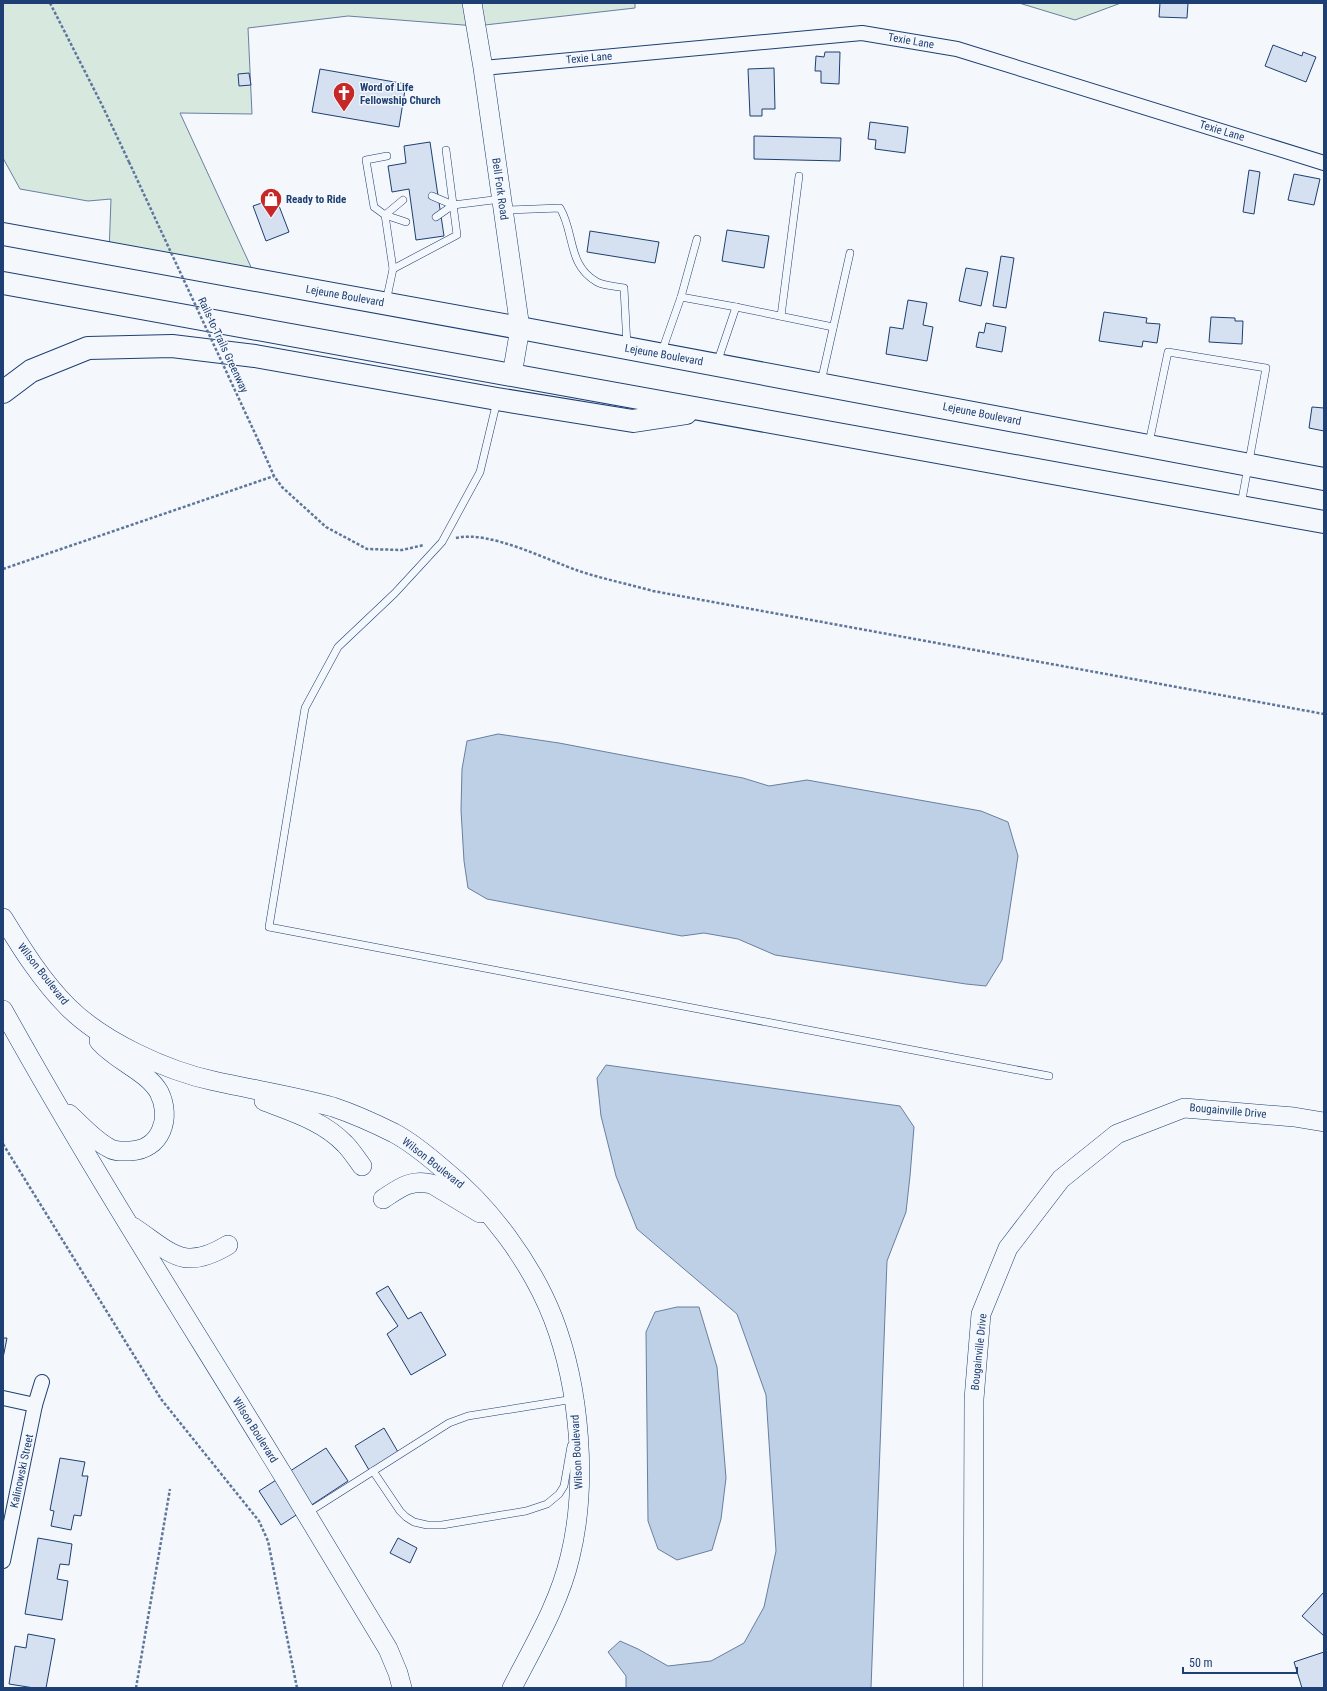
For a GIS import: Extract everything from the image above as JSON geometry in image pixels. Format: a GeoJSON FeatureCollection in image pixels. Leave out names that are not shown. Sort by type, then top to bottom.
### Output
{"type":"FeatureCollection","features":[{"type":"Feature","properties":{"kind":"highway","name":"Lejeune Boulevard"},"geometry":{"type":"LineString","coordinates":[[3,234],[661,354],[1324,478]]}},
{"type":"Feature","properties":{"kind":"highway"},"geometry":{"type":"LineString","coordinates":[[3,283],[1324,522]]}},
{"type":"Feature","properties":{"kind":"highway"},"geometry":{"type":"LineString","coordinates":[[3,392],[31,371],[88,348],[172,346],[255,356],[497,399],[633,421],[703,410]]}},
{"type":"Feature","properties":{"kind":"main road","name":"Bell Fork Road"},"geometry":{"type":"LineString","coordinates":[[472,3],[483,68],[520,328],[512,375]]}},
{"type":"Feature","properties":{"kind":"main road","name":"Wilson Boulevard"},"geometry":{"type":"LineString","coordinates":[[3,918],[24,953],[70,1009],[100,1033],[161,1064],[212,1081],[334,1108],[397,1135],[427,1156],[462,1184],[498,1224],[540,1290],[553,1318],[562,1346],[575,1408],[579,1440],[579,1497],[570,1557],[551,1614],[512,1688]]}},
{"type":"Feature","properties":{"kind":"main road"},"geometry":{"type":"LineString","coordinates":[[54,1099],[101,1142],[112,1150],[134,1151],[144,1148],[155,1142],[164,1124],[162,1103],[159,1093],[152,1082],[143,1074],[129,1066],[106,1049],[70,1009]]}},
{"type":"Feature","properties":{"kind":"main road","name":"Wilson Boulevard"},"geometry":{"type":"LineString","coordinates":[[3,1010],[128,1224],[388,1649],[398,1673],[402,1688]]}},
{"type":"Feature","properties":{"kind":"main road"},"geometry":{"type":"LineString","coordinates":[[212,1081],[308,1118],[323,1126],[346,1144],[362,1166]]}},
{"type":"Feature","properties":{"kind":"main road","name":"Bougainville Drive"},"geometry":{"type":"LineString","coordinates":[[972,1688],[974,1399],[981,1314],[1008,1248],[1061,1179],[1117,1134],[1184,1108],[1294,1116],[1324,1122]]}},
{"type":"Feature","properties":{"kind":"main road"},"geometry":{"type":"LineString","coordinates":[[383,1199],[406,1185],[424,1182],[432,1184],[498,1224]]}},
{"type":"Feature","properties":{"kind":"main road"},"geometry":{"type":"LineString","coordinates":[[128,1224],[182,1258],[201,1258],[228,1245]]}},
{"type":"Feature","properties":{"kind":"street","name":"Texie Lane"},"geometry":{"type":"LineString","coordinates":[[483,68],[862,33],[957,49],[1324,163]]}},
{"type":"Feature","properties":{"kind":"street","name":"Kalinowski Street"},"geometry":{"type":"LineString","coordinates":[[3,1562],[35,1405],[42,1382]]}},
{"type":"Feature","properties":{"kind":"street"},"geometry":{"type":"LineString","coordinates":[[3,1398],[35,1405]]}},
{"type":"Feature","properties":{"kind":"lane"},"geometry":{"type":"LineString","coordinates":[[393,269],[457,235],[446,150]]}},
{"type":"Feature","properties":{"kind":"lane"},"geometry":{"type":"LineString","coordinates":[[387,156],[366,160],[374,207],[385,215],[406,222]]}},
{"type":"Feature","properties":{"kind":"lane"},"geometry":{"type":"LineString","coordinates":[[781,316],[799,176]]}},
{"type":"Feature","properties":{"kind":"lane"},"geometry":{"type":"LineString","coordinates":[[432,196],[453,206],[502,205],[560,208],[564,214],[573,253],[584,272],[598,283],[624,288],[628,348]]}},
{"type":"Feature","properties":{"kind":"lane"},"geometry":{"type":"LineString","coordinates":[[385,215],[403,200]]}},
{"type":"Feature","properties":{"kind":"lane"},"geometry":{"type":"LineString","coordinates":[[436,217],[453,206]]}},
{"type":"Feature","properties":{"kind":"lane"},"geometry":{"type":"LineString","coordinates":[[385,215],[393,269],[386,304]]}},
{"type":"Feature","properties":{"kind":"lane"},"geometry":{"type":"LineString","coordinates":[[661,354],[681,296],[698,239]]}},
{"type":"Feature","properties":{"kind":"lane"},"geometry":{"type":"LineString","coordinates":[[820,384],[850,253]]}},
{"type":"Feature","properties":{"kind":"lane"},"geometry":{"type":"LineString","coordinates":[[681,296],[833,326]]}},
{"type":"Feature","properties":{"kind":"lane"},"geometry":{"type":"LineString","coordinates":[[716,365],[736,307]]}},
{"type":"Feature","properties":{"kind":"lane"},"geometry":{"type":"LineString","coordinates":[[1149,445],[1168,352],[1266,368],[1240,507]]}},
{"type":"Feature","properties":{"kind":"lane"},"geometry":{"type":"LineString","coordinates":[[497,399],[480,472],[442,542],[395,593],[338,647],[305,708],[269,927],[1050,1076]]}},
{"type":"Feature","properties":{"kind":"lane"},"geometry":{"type":"LineString","coordinates":[[306,1514],[373,1471],[431,1434],[458,1419],[575,1408],[564,1486],[559,1494],[547,1504],[526,1511],[442,1524],[414,1522],[400,1511],[373,1471]]}},
{"type":"Feature","properties":{"kind":"path","name":"Rails-to-Trails Greenway"},"geometry":{"type":"LineString","coordinates":[[50,3],[129,162],[274,476],[282,487],[326,527],[367,549],[402,550],[465,536],[489,538],[580,571],[653,590],[1324,714]]}},
{"type":"Feature","properties":{"kind":"path"},"geometry":{"type":"LineString","coordinates":[[3,569],[274,476]]}},
{"type":"Feature","properties":{"kind":"path"},"geometry":{"type":"LineString","coordinates":[[3,1144],[161,1399],[258,1520],[268,1541],[297,1688]]}},
{"type":"Feature","properties":{"kind":"path"},"geometry":{"type":"LineString","coordinates":[[136,1688],[170,1489]]}},
{"type":"Feature","properties":{"kind":"shaded area"},"geometry":{"type":"Polygon","coordinates":[[[3,3],[635,3],[635,8],[476,26],[348,16],[248,28],[252,114],[180,113],[257,280],[109,253],[111,199],[88,201],[20,189],[3,158],[3,3]]]}},
{"type":"Feature","properties":{"kind":"shaded area"},"geometry":{"type":"Polygon","coordinates":[[[1019,3],[1121,3],[1075,20],[1019,3]]]}},
{"type":"Feature","properties":{"kind":"water"},"geometry":{"type":"Polygon","coordinates":[[[498,734],[559,743],[743,778],[769,786],[807,780],[981,811],[1008,822],[1018,856],[1002,960],[986,986],[966,984],[775,955],[738,939],[704,933],[682,936],[487,899],[468,888],[464,861],[461,810],[462,769],[467,741],[498,734]]]}},
{"type":"Feature","properties":{"kind":"water"},"geometry":{"type":"Polygon","coordinates":[[[606,1065],[900,1106],[914,1127],[906,1212],[887,1261],[871,1688],[626,1688],[626,1676],[608,1652],[620,1641],[638,1649],[668,1666],[711,1661],[744,1643],[764,1607],[776,1551],[766,1395],[737,1314],[637,1229],[616,1176],[601,1116],[597,1078],[606,1065]]]}},
{"type":"Feature","properties":{"kind":"water"},"geometry":{"type":"Polygon","coordinates":[[[677,1307],[699,1307],[717,1367],[726,1478],[721,1519],[712,1550],[677,1560],[658,1549],[648,1521],[646,1332],[655,1312],[677,1307]]]}},
{"type":"Feature","properties":{"kind":"building"},"geometry":{"type":"Polygon","coordinates":[[[1160,3],[1188,3],[1187,18],[1159,17],[1160,3]]]}},
{"type":"Feature","properties":{"kind":"building"},"geometry":{"type":"Polygon","coordinates":[[[1273,45],[1302,56],[1303,52],[1316,57],[1306,82],[1265,66],[1273,45]]]}},
{"type":"Feature","properties":{"kind":"building"},"geometry":{"type":"Polygon","coordinates":[[[825,52],[840,52],[839,84],[821,83],[821,71],[815,71],[816,56],[824,57],[825,52]]]}},
{"type":"Feature","properties":{"kind":"building"},"geometry":{"type":"Polygon","coordinates":[[[774,68],[775,109],[762,109],[762,116],[750,116],[748,69],[774,68]]]}},
{"type":"Feature","properties":{"kind":"building"},"geometry":{"type":"Polygon","coordinates":[[[320,69],[406,84],[399,127],[312,112],[320,69]]]}},
{"type":"Feature","properties":{"kind":"building"},"geometry":{"type":"Polygon","coordinates":[[[249,73],[251,85],[239,86],[238,74],[249,73]]]}},
{"type":"Feature","properties":{"kind":"building"},"geometry":{"type":"Polygon","coordinates":[[[870,122],[908,127],[905,153],[875,149],[876,140],[868,139],[870,122]]]}},
{"type":"Feature","properties":{"kind":"building"},"geometry":{"type":"Polygon","coordinates":[[[754,136],[841,138],[840,161],[754,159],[754,136]]]}},
{"type":"Feature","properties":{"kind":"building"},"geometry":{"type":"Polygon","coordinates":[[[430,142],[444,236],[416,240],[409,189],[392,192],[388,166],[406,163],[404,146],[430,142]]]}},
{"type":"Feature","properties":{"kind":"building"},"geometry":{"type":"Polygon","coordinates":[[[1249,170],[1260,172],[1254,214],[1243,212],[1249,170]]]}},
{"type":"Feature","properties":{"kind":"building"},"geometry":{"type":"Polygon","coordinates":[[[1294,174],[1320,179],[1314,205],[1288,200],[1294,174]]]}},
{"type":"Feature","properties":{"kind":"building","name":"Ready to Ride"},"geometry":{"type":"Polygon","coordinates":[[[276,198],[289,232],[266,241],[253,206],[276,198]]]}},
{"type":"Feature","properties":{"kind":"building"},"geometry":{"type":"Polygon","coordinates":[[[727,230],[769,236],[764,268],[722,261],[727,230]]]}},
{"type":"Feature","properties":{"kind":"building"},"geometry":{"type":"Polygon","coordinates":[[[590,231],[659,242],[655,263],[587,252],[590,231]]]}},
{"type":"Feature","properties":{"kind":"building"},"geometry":{"type":"Polygon","coordinates":[[[1001,256],[1014,258],[1006,308],[993,306],[1001,256]]]}},
{"type":"Feature","properties":{"kind":"building"},"geometry":{"type":"Polygon","coordinates":[[[966,268],[988,272],[981,306],[959,301],[966,268]]]}},
{"type":"Feature","properties":{"kind":"building"},"geometry":{"type":"Polygon","coordinates":[[[908,300],[927,303],[923,325],[933,327],[927,361],[886,354],[890,327],[903,329],[908,300]]]}},
{"type":"Feature","properties":{"kind":"building"},"geometry":{"type":"Polygon","coordinates":[[[1104,312],[1147,318],[1146,323],[1160,324],[1157,343],[1143,341],[1142,347],[1099,341],[1104,312]]]}},
{"type":"Feature","properties":{"kind":"building"},"geometry":{"type":"Polygon","coordinates":[[[1211,317],[1235,318],[1235,321],[1243,321],[1242,344],[1209,342],[1211,317]]]}},
{"type":"Feature","properties":{"kind":"building"},"geometry":{"type":"Polygon","coordinates":[[[986,323],[1006,327],[1002,352],[976,347],[979,332],[984,333],[986,323]]]}},
{"type":"Feature","properties":{"kind":"building"},"geometry":{"type":"Polygon","coordinates":[[[1312,407],[1324,408],[1324,431],[1309,428],[1312,407]]]}},
{"type":"Feature","properties":{"kind":"building"},"geometry":{"type":"Polygon","coordinates":[[[388,1286],[408,1319],[421,1312],[446,1355],[411,1375],[387,1334],[398,1326],[376,1293],[388,1286]]]}},
{"type":"Feature","properties":{"kind":"building"},"geometry":{"type":"Polygon","coordinates":[[[3,1338],[7,1338],[3,1358],[3,1338]]]}},
{"type":"Feature","properties":{"kind":"building"},"geometry":{"type":"Polygon","coordinates":[[[384,1428],[398,1452],[369,1470],[355,1446],[384,1428]]]}},
{"type":"Feature","properties":{"kind":"building"},"geometry":{"type":"Polygon","coordinates":[[[326,1448],[348,1481],[281,1525],[259,1491],[326,1448]]]}},
{"type":"Feature","properties":{"kind":"building"},"geometry":{"type":"Polygon","coordinates":[[[60,1458],[85,1462],[82,1476],[88,1476],[81,1516],[74,1515],[71,1530],[51,1526],[54,1511],[50,1510],[60,1458]]]}},
{"type":"Feature","properties":{"kind":"building"},"geometry":{"type":"Polygon","coordinates":[[[38,1538],[72,1544],[69,1565],[60,1564],[57,1579],[68,1581],[62,1620],[25,1614],[38,1538]]]}},
{"type":"Feature","properties":{"kind":"building"},"geometry":{"type":"Polygon","coordinates":[[[398,1538],[417,1548],[410,1563],[390,1553],[398,1538]]]}},
{"type":"Feature","properties":{"kind":"building"},"geometry":{"type":"Polygon","coordinates":[[[1324,1592],[1324,1636],[1302,1616],[1324,1592]]]}},
{"type":"Feature","properties":{"kind":"building"},"geometry":{"type":"Polygon","coordinates":[[[28,1634],[55,1639],[46,1688],[34,1688],[9,1684],[15,1646],[26,1648],[28,1634]]]}},
{"type":"Feature","properties":{"kind":"building"},"geometry":{"type":"Polygon","coordinates":[[[1324,1652],[1324,1688],[1302,1688],[1294,1662],[1324,1652]]]}},
{"type":"Feature","properties":{"kind":"place","name":"Word of Life Fellowship Church"},"geometry":{"type":"Point","coordinates":[344,112]}},
{"type":"Feature","properties":{"kind":"place","name":"Ready to Ride"},"geometry":{"type":"Point","coordinates":[271,218]}}]}
